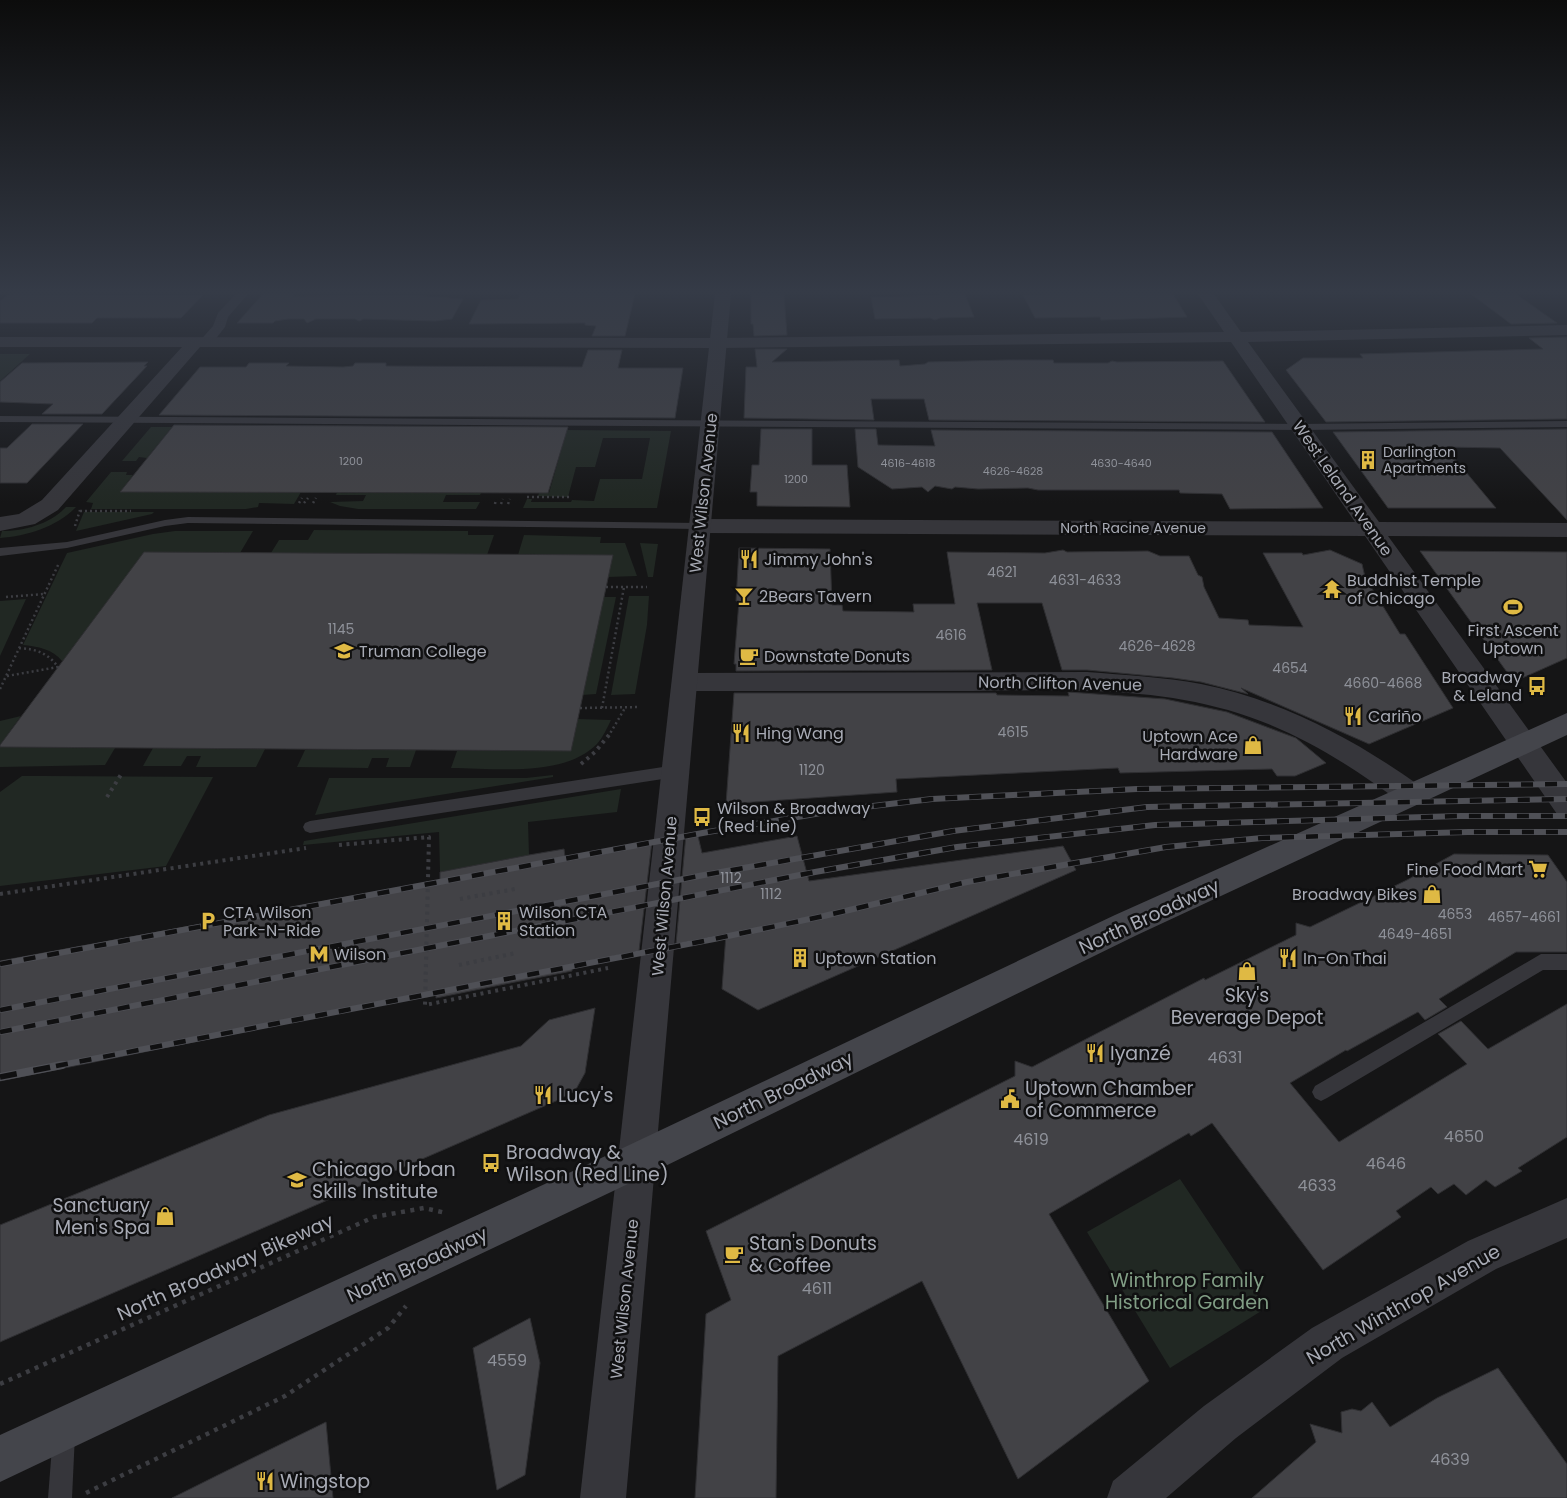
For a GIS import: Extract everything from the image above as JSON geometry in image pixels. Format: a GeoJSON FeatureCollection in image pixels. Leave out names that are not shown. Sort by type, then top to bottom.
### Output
{"type":"FeatureCollection","features":[{"type":"Feature","properties":{"kind":"main road","name":"North Broadway"},"geometry":{"type":"LineString","coordinates":[[0,1459],[638,1160],[1126,926],[1567,723]]}},
{"type":"Feature","properties":{"kind":"street"},"geometry":{"type":"LineString","coordinates":[[0,524],[16,523],[29,518],[50,505],[125,420],[180,364]]}},
{"type":"Feature","properties":{"kind":"street","name":"West Wilson Avenue"},"geometry":{"type":"LineString","coordinates":[[603,1498],[716,364]]}},
{"type":"Feature","properties":{"kind":"street","name":"West Leland Avenue"},"geometry":{"type":"LineString","coordinates":[[1256,364],[1567,806]]}},
{"type":"Feature","properties":{"kind":"street","name":"North Racine Avenue"},"geometry":{"type":"LineString","coordinates":[[700,526],[1567,530]]}},
{"type":"Feature","properties":{"kind":"street","name":"North Clifton Avenue"},"geometry":{"type":"LineString","coordinates":[[685,682],[1087,681],[1151,686],[1203,694],[1245,706],[1286,722],[1328,742],[1375,768],[1410,794]]}},
{"type":"Feature","properties":{"kind":"street","name":"North Winthrop Avenue"},"geometry":{"type":"LineString","coordinates":[[1130,1498],[1220,1422],[1326,1343],[1482,1255],[1567,1218]]}},
{"type":"Feature","properties":{"kind":"lane"},"geometry":{"type":"LineString","coordinates":[[0,419],[1300,427],[1567,424]]}},
{"type":"Feature","properties":{"kind":"lane"},"geometry":{"type":"LineString","coordinates":[[0,552],[67,545],[164,523],[188,520],[700,526]]}},
{"type":"Feature","properties":{"kind":"lane"},"geometry":{"type":"LineString","coordinates":[[310,827],[676,771]]}},
{"type":"Feature","properties":{"kind":"lane"},"geometry":{"type":"LineString","coordinates":[[1321,1092],[1540,962],[1567,962]]}},
{"type":"Feature","properties":{"kind":"lane"},"geometry":{"type":"LineString","coordinates":[[60,1498],[64,1429]]}},
{"type":"Feature","properties":{"kind":"path"},"geometry":{"type":"LineString","coordinates":[[527,497],[570,497]]}},
{"type":"Feature","properties":{"kind":"path"},"geometry":{"type":"LineString","coordinates":[[298,503],[302,498]]}},
{"type":"Feature","properties":{"kind":"path"},"geometry":{"type":"LineString","coordinates":[[304,503],[308,498]]}},
{"type":"Feature","properties":{"kind":"path"},"geometry":{"type":"LineString","coordinates":[[313,504],[316,498]]}},
{"type":"Feature","properties":{"kind":"path"},"geometry":{"type":"LineString","coordinates":[[495,504],[496,499]]}},
{"type":"Feature","properties":{"kind":"path"},"geometry":{"type":"LineString","coordinates":[[501,504],[503,499]]}},
{"type":"Feature","properties":{"kind":"path"},"geometry":{"type":"LineString","coordinates":[[508,504],[510,499]]}},
{"type":"Feature","properties":{"kind":"path"},"geometry":{"type":"LineString","coordinates":[[73,531],[82,506],[75,506]]}},
{"type":"Feature","properties":{"kind":"path"},"geometry":{"type":"LineString","coordinates":[[0,689],[60,561]]}},
{"type":"Feature","properties":{"kind":"path"},"geometry":{"type":"LineString","coordinates":[[606,587],[647,586]]}},
{"type":"Feature","properties":{"kind":"path"},"geometry":{"type":"LineString","coordinates":[[602,708],[624,587]]}},
{"type":"Feature","properties":{"kind":"path"},"geometry":{"type":"LineString","coordinates":[[6,597],[45,594]]}},
{"type":"Feature","properties":{"kind":"path"},"geometry":{"type":"LineString","coordinates":[[6,676],[58,667],[52,659],[40,651],[19,648]]}},
{"type":"Feature","properties":{"kind":"path"},"geometry":{"type":"LineString","coordinates":[[580,708],[640,707]]}},
{"type":"Feature","properties":{"kind":"path"},"geometry":{"type":"LineString","coordinates":[[573,768],[593,756],[625,708]]}},
{"type":"Feature","properties":{"kind":"path"},"geometry":{"type":"LineString","coordinates":[[107,797],[122,773]]}},
{"type":"Feature","properties":{"kind":"path"},"geometry":{"type":"LineString","coordinates":[[330,846],[429,838],[425,1004],[608,968]]}},
{"type":"Feature","properties":{"kind":"path"},"geometry":{"type":"LineString","coordinates":[[0,894],[310,848]]}},
{"type":"Feature","properties":{"kind":"path"},"geometry":{"type":"LineString","coordinates":[[460,899],[515,889]]}},
{"type":"Feature","properties":{"kind":"path"},"geometry":{"type":"LineString","coordinates":[[459,965],[516,953]]}},
{"type":"Feature","properties":{"kind":"path","name":"North Broadway Bikeway"},"geometry":{"type":"LineString","coordinates":[[0,1384],[374,1217],[424,1208],[497,1226]]}},
{"type":"Feature","properties":{"kind":"path"},"geometry":{"type":"LineString","coordinates":[[76,1498],[285,1396],[388,1328],[411,1299]]}},
{"type":"Feature","properties":{"kind":"green space"},"geometry":{"type":"Polygon","coordinates":[[[0,364],[19,364],[0,381],[0,364]]]}},
{"type":"Feature","properties":{"kind":"green space"},"geometry":{"type":"Polygon","coordinates":[[[151,427],[172,427],[147,458],[139,457],[136,461],[122,461],[151,427]]]}},
{"type":"Feature","properties":{"kind":"green space"},"geometry":{"type":"Polygon","coordinates":[[[567,430],[671,431],[657,508],[523,508],[527,499],[532,499],[531,502],[594,501],[600,479],[642,479],[650,438],[603,438],[595,467],[576,467],[568,497],[538,496],[539,493],[549,493],[567,430]]]}},
{"type":"Feature","properties":{"kind":"green space"},"geometry":{"type":"Polygon","coordinates":[[[111,472],[127,472],[126,475],[133,475],[120,492],[301,492],[294,504],[259,503],[258,507],[246,509],[91,509],[93,503],[86,502],[111,472]]]}},
{"type":"Feature","properties":{"kind":"green space"},"geometry":{"type":"Polygon","coordinates":[[[337,492],[481,493],[480,495],[446,495],[443,502],[480,502],[476,509],[358,509],[330,502],[363,501],[366,495],[336,495],[337,492]]]}},
{"type":"Feature","properties":{"kind":"green space"},"geometry":{"type":"Polygon","coordinates":[[[66,507],[76,507],[51,525],[31,533],[0,538],[2,531],[19,530],[45,522],[66,507]]]}},
{"type":"Feature","properties":{"kind":"green space"},"geometry":{"type":"Polygon","coordinates":[[[84,512],[154,512],[76,531],[84,512]]]}},
{"type":"Feature","properties":{"kind":"green space"},"geometry":{"type":"Polygon","coordinates":[[[314,530],[468,531],[468,535],[494,535],[487,555],[271,553],[279,540],[308,540],[314,530]]]}},
{"type":"Feature","properties":{"kind":"green space"},"geometry":{"type":"Polygon","coordinates":[[[175,531],[253,531],[240,553],[62,661],[55,654],[45,649],[23,645],[67,553],[175,531]]]}},
{"type":"Feature","properties":{"kind":"green space"},"geometry":{"type":"Polygon","coordinates":[[[524,535],[601,537],[600,543],[625,543],[637,576],[608,577],[518,555],[524,535]]]}},
{"type":"Feature","properties":{"kind":"green space"},"geometry":{"type":"Polygon","coordinates":[[[640,543],[658,544],[653,577],[648,577],[640,543]]]}},
{"type":"Feature","properties":{"kind":"green space"},"geometry":{"type":"Polygon","coordinates":[[[629,596],[649,596],[647,625],[635,694],[611,695],[629,596]]]}},
{"type":"Feature","properties":{"kind":"green space"},"geometry":{"type":"Polygon","coordinates":[[[603,597],[616,597],[596,694],[582,695],[603,597]]]}},
{"type":"Feature","properties":{"kind":"green space"},"geometry":{"type":"Polygon","coordinates":[[[26,599],[0,656],[0,601],[26,599]]]}},
{"type":"Feature","properties":{"kind":"green space"},"geometry":{"type":"Polygon","coordinates":[[[21,716],[0,745],[0,721],[21,716]]]}},
{"type":"Feature","properties":{"kind":"green space"},"geometry":{"type":"Polygon","coordinates":[[[577,719],[611,720],[597,744],[583,755],[566,762],[528,769],[451,768],[457,751],[571,751],[577,719]]]}},
{"type":"Feature","properties":{"kind":"green space"},"geometry":{"type":"Polygon","coordinates":[[[0,747],[115,748],[105,765],[0,767],[0,747]]]}},
{"type":"Feature","properties":{"kind":"green space"},"geometry":{"type":"Polygon","coordinates":[[[153,748],[265,749],[256,767],[196,767],[201,756],[187,756],[181,766],[143,766],[153,748]]]}},
{"type":"Feature","properties":{"kind":"green space"},"geometry":{"type":"Polygon","coordinates":[[[305,750],[416,750],[410,767],[386,767],[389,758],[372,758],[368,768],[297,767],[305,750]]]}},
{"type":"Feature","properties":{"kind":"green space"},"geometry":{"type":"Polygon","coordinates":[[[553,775],[553,777],[315,815],[329,778],[526,778],[553,775]]]}},
{"type":"Feature","properties":{"kind":"green space"},"geometry":{"type":"Polygon","coordinates":[[[22,776],[213,777],[166,866],[0,886],[0,792],[22,776]]]}},
{"type":"Feature","properties":{"kind":"green space"},"geometry":{"type":"Polygon","coordinates":[[[621,789],[617,812],[528,822],[529,855],[440,872],[439,832],[303,845],[304,841],[621,789]]]}},
{"type":"Feature","properties":{"kind":"green space","name":"Winthrop Family Historical Garden"},"geometry":{"type":"Polygon","coordinates":[[[1180,1179],[1266,1308],[1170,1368],[1087,1232],[1180,1179]]]}},
{"type":"Feature","properties":{"kind":"building"},"geometry":{"type":"Polygon","coordinates":[[[21,364],[146,364],[144,366],[147,366],[102,414],[42,414],[53,404],[0,402],[0,382],[21,364]]]}},
{"type":"Feature","properties":{"kind":"building"},"geometry":{"type":"Polygon","coordinates":[[[248,364],[288,364],[286,366],[343,367],[353,366],[354,364],[386,364],[386,366],[582,367],[583,364],[619,364],[618,368],[683,368],[675,418],[159,415],[200,367],[246,367],[248,364]]]}},
{"type":"Feature","properties":{"kind":"building"},"geometry":{"type":"Polygon","coordinates":[[[757,364],[900,364],[900,366],[925,364],[1225,364],[1265,422],[929,420],[924,399],[871,399],[874,420],[744,418],[746,367],[757,367],[757,364]]]}},
{"type":"Feature","properties":{"kind":"building"},"geometry":{"type":"Polygon","coordinates":[[[1295,364],[1567,364],[1567,419],[1326,422],[1286,370],[1295,364]]]}},
{"type":"Feature","properties":{"kind":"building"},"geometry":{"type":"Polygon","coordinates":[[[32,424],[83,424],[27,483],[0,483],[0,448],[7,448],[32,424]]]}},
{"type":"Feature","properties":{"kind":"building"},"geometry":{"type":"Polygon","coordinates":[[[174,425],[568,427],[548,493],[120,492],[174,425]]]}},
{"type":"Feature","properties":{"kind":"building"},"geometry":{"type":"Polygon","coordinates":[[[761,429],[812,429],[812,465],[847,465],[850,507],[757,506],[757,492],[750,492],[752,465],[759,465],[761,429]]]}},
{"type":"Feature","properties":{"kind":"building"},"geometry":{"type":"Polygon","coordinates":[[[855,429],[876,429],[878,445],[935,446],[931,430],[1272,432],[1323,508],[1230,509],[1222,494],[1180,493],[1179,490],[1038,490],[1028,488],[978,489],[955,487],[952,489],[935,486],[928,492],[922,487],[892,489],[858,467],[855,429]]]}},
{"type":"Feature","properties":{"kind":"building"},"geometry":{"type":"Polygon","coordinates":[[[1567,429],[1567,520],[1500,448],[1445,447],[1496,508],[1388,508],[1333,432],[1567,429]]]}},
{"type":"Feature","properties":{"kind":"building"},"geometry":{"type":"Polygon","coordinates":[[[739,548],[830,549],[832,605],[842,605],[843,611],[914,612],[913,604],[955,604],[947,552],[1148,551],[1160,556],[1189,556],[1198,575],[1202,577],[1204,587],[1219,618],[1248,620],[1249,625],[1303,627],[1263,553],[1302,553],[1303,555],[1330,550],[1362,564],[1365,577],[1400,634],[1405,634],[1453,708],[1369,744],[1241,688],[1248,694],[1201,682],[1173,678],[1087,670],[1062,670],[1042,603],[977,603],[992,670],[736,671],[736,664],[734,664],[739,601],[736,601],[739,548]]]}},
{"type":"Feature","properties":{"kind":"building","name":"First Ascent Uptown"},"geometry":{"type":"Polygon","coordinates":[[[1420,551],[1567,552],[1567,658],[1520,679],[1509,675],[1420,551]]]}},
{"type":"Feature","properties":{"kind":"building","name":"Truman College"},"geometry":{"type":"Polygon","coordinates":[[[144,552],[613,555],[571,751],[0,747],[144,552]]]}},
{"type":"Feature","properties":{"kind":"building"},"geometry":{"type":"Polygon","coordinates":[[[1068,692],[1165,699],[1227,712],[1296,738],[1326,763],[1295,776],[1277,776],[1272,769],[1120,773],[1118,768],[896,779],[897,792],[726,804],[734,693],[996,693],[997,695],[1069,696],[1068,692]]]}},
{"type":"Feature","properties":{"kind":"building","name":"Uptown Station"},"geometry":{"type":"Polygon","coordinates":[[[697,832],[702,853],[797,836],[809,881],[1063,846],[1076,870],[758,1010],[722,989],[726,934],[676,944],[686,834],[697,832]]]}},
{"type":"Feature","properties":{"kind":"building"},"geometry":{"type":"Polygon","coordinates":[[[652,841],[639,951],[572,965],[572,971],[436,998],[436,993],[0,1081],[0,961],[440,880],[440,872],[529,855],[564,849],[565,857],[652,841]]]}},
{"type":"Feature","properties":{"kind":"building"},"geometry":{"type":"Polygon","coordinates":[[[1454,854],[1548,855],[1567,882],[1567,952],[1516,952],[1439,999],[1447,1007],[1425,1020],[1418,1012],[1346,1050],[1290,1083],[1339,1142],[1467,1064],[1438,1034],[1461,1021],[1488,1049],[1567,1004],[1567,1137],[1518,1168],[1522,1171],[1495,1187],[1486,1180],[1466,1195],[1454,1184],[1438,1194],[1431,1187],[1396,1211],[1401,1217],[1323,1270],[1212,1123],[1191,1136],[1189,1133],[1049,1214],[1149,1381],[1018,1479],[922,1281],[778,1356],[776,1498],[695,1498],[706,1314],[731,1300],[706,1231],[1015,1076],[1015,1061],[1032,1067],[1204,978],[1205,980],[1296,935],[1296,923],[1310,927],[1407,880],[1454,854]]]}},
{"type":"Feature","properties":{"kind":"building"},"geometry":{"type":"Polygon","coordinates":[[[595,1008],[585,1073],[575,1091],[556,1101],[0,1342],[0,1225],[269,1115],[521,1046],[549,1020],[595,1008]]]}},
{"type":"Feature","properties":{"kind":"building"},"geometry":{"type":"Polygon","coordinates":[[[530,1318],[540,1363],[525,1475],[497,1490],[473,1348],[530,1318]]]}},
{"type":"Feature","properties":{"kind":"building"},"geometry":{"type":"Polygon","coordinates":[[[1498,1368],[1567,1464],[1567,1498],[1252,1498],[1316,1442],[1310,1424],[1342,1433],[1341,1412],[1352,1409],[1361,1411],[1372,1402],[1390,1427],[1437,1398],[1498,1368]]]}},
{"type":"Feature","properties":{"kind":"building"},"geometry":{"type":"Polygon","coordinates":[[[326,1422],[333,1498],[172,1498],[216,1476],[326,1422]]]}},
{"type":"Feature","properties":{"kind":"railway"},"geometry":{"type":"LineString","coordinates":[[0,964],[708,832],[839,810],[932,799],[1137,789],[1567,784]]}},
{"type":"Feature","properties":{"kind":"railway"},"geometry":{"type":"LineString","coordinates":[[0,1010],[704,875],[953,831],[1147,807],[1567,799]]}},
{"type":"Feature","properties":{"kind":"railway"},"geometry":{"type":"LineString","coordinates":[[0,1032],[815,872],[957,847],[1155,825],[1460,816],[1567,816]]}},
{"type":"Feature","properties":{"kind":"railway"},"geometry":{"type":"LineString","coordinates":[[56,1066],[714,939],[824,916],[967,882],[1166,847],[1262,838],[1468,832],[1567,832]]}},
{"type":"Feature","properties":{"kind":"railway"},"geometry":{"type":"LineString","coordinates":[[0,1077],[62,1065]]}},
{"type":"Feature","properties":{"kind":"place","name":"Darlington Apartments"},"geometry":{"type":"Point","coordinates":[1368,460]}},
{"type":"Feature","properties":{"kind":"place","name":"Jimmy John's"},"geometry":{"type":"Point","coordinates":[749,559]}},
{"type":"Feature","properties":{"kind":"place","name":"Buddhist Temple of Chicago"},"geometry":{"type":"Point","coordinates":[1332,589]}},
{"type":"Feature","properties":{"kind":"place","name":"2Bears Tavern"},"geometry":{"type":"Point","coordinates":[744,596]}},
{"type":"Feature","properties":{"kind":"place","name":"First Ascent Uptown"},"geometry":{"type":"Point","coordinates":[1513,607]}},
{"type":"Feature","properties":{"kind":"place","name":"Truman College"},"geometry":{"type":"Point","coordinates":[344,651]}},
{"type":"Feature","properties":{"kind":"place","name":"Downstate Donuts"},"geometry":{"type":"Point","coordinates":[749,656]}},
{"type":"Feature","properties":{"kind":"place","name":"Broadway & Leland"},"geometry":{"type":"Point","coordinates":[1537,686]}},
{"type":"Feature","properties":{"kind":"place","name":"Cariño"},"geometry":{"type":"Point","coordinates":[1353,716]}},
{"type":"Feature","properties":{"kind":"place","name":"Hing Wang"},"geometry":{"type":"Point","coordinates":[741,733]}},
{"type":"Feature","properties":{"kind":"place","name":"Uptown Ace Hardware"},"geometry":{"type":"Point","coordinates":[1253,745]}},
{"type":"Feature","properties":{"kind":"place","name":"Wilson & Broadway (Red Line)"},"geometry":{"type":"Point","coordinates":[702,817]}},
{"type":"Feature","properties":{"kind":"place","name":"Fine Food Mart"},"geometry":{"type":"Point","coordinates":[1538,869]}},
{"type":"Feature","properties":{"kind":"place","name":"Broadway Bikes"},"geometry":{"type":"Point","coordinates":[1432,894]}},
{"type":"Feature","properties":{"kind":"place","name":"CTA Wilson Park-N-Ride"},"geometry":{"type":"Point","coordinates":[208,921]}},
{"type":"Feature","properties":{"kind":"place","name":"Wilson CTA Station"},"geometry":{"type":"Point","coordinates":[504,921]}},
{"type":"Feature","properties":{"kind":"place","name":"Wilson"},"geometry":{"type":"Point","coordinates":[319,954]}},
{"type":"Feature","properties":{"kind":"place","name":"Uptown Station"},"geometry":{"type":"Point","coordinates":[800,958]}},
{"type":"Feature","properties":{"kind":"place","name":"In-On Thai"},"geometry":{"type":"Point","coordinates":[1288,958]}},
{"type":"Feature","properties":{"kind":"place","name":"Sky's Beverage Depot"},"geometry":{"type":"Point","coordinates":[1247,971]}},
{"type":"Feature","properties":{"kind":"place","name":"Iyanzé"},"geometry":{"type":"Point","coordinates":[1095,1053]}},
{"type":"Feature","properties":{"kind":"place","name":"Lucy's"},"geometry":{"type":"Point","coordinates":[543,1095]}},
{"type":"Feature","properties":{"kind":"place","name":"Uptown Chamber of Commerce"},"geometry":{"type":"Point","coordinates":[1010,1099]}},
{"type":"Feature","properties":{"kind":"place","name":"Broadway & Wilson (Red Line)"},"geometry":{"type":"Point","coordinates":[491,1163]}},
{"type":"Feature","properties":{"kind":"place","name":"Chicago Urban Skills Institute"},"geometry":{"type":"Point","coordinates":[297,1180]}},
{"type":"Feature","properties":{"kind":"place","name":"Sanctuary Men's Spa"},"geometry":{"type":"Point","coordinates":[165,1216]}},
{"type":"Feature","properties":{"kind":"place","name":"Stan's Donuts & Coffee"},"geometry":{"type":"Point","coordinates":[734,1254]}},
{"type":"Feature","properties":{"kind":"place","name":"Wingstop"},"geometry":{"type":"Point","coordinates":[265,1481]}}]}
